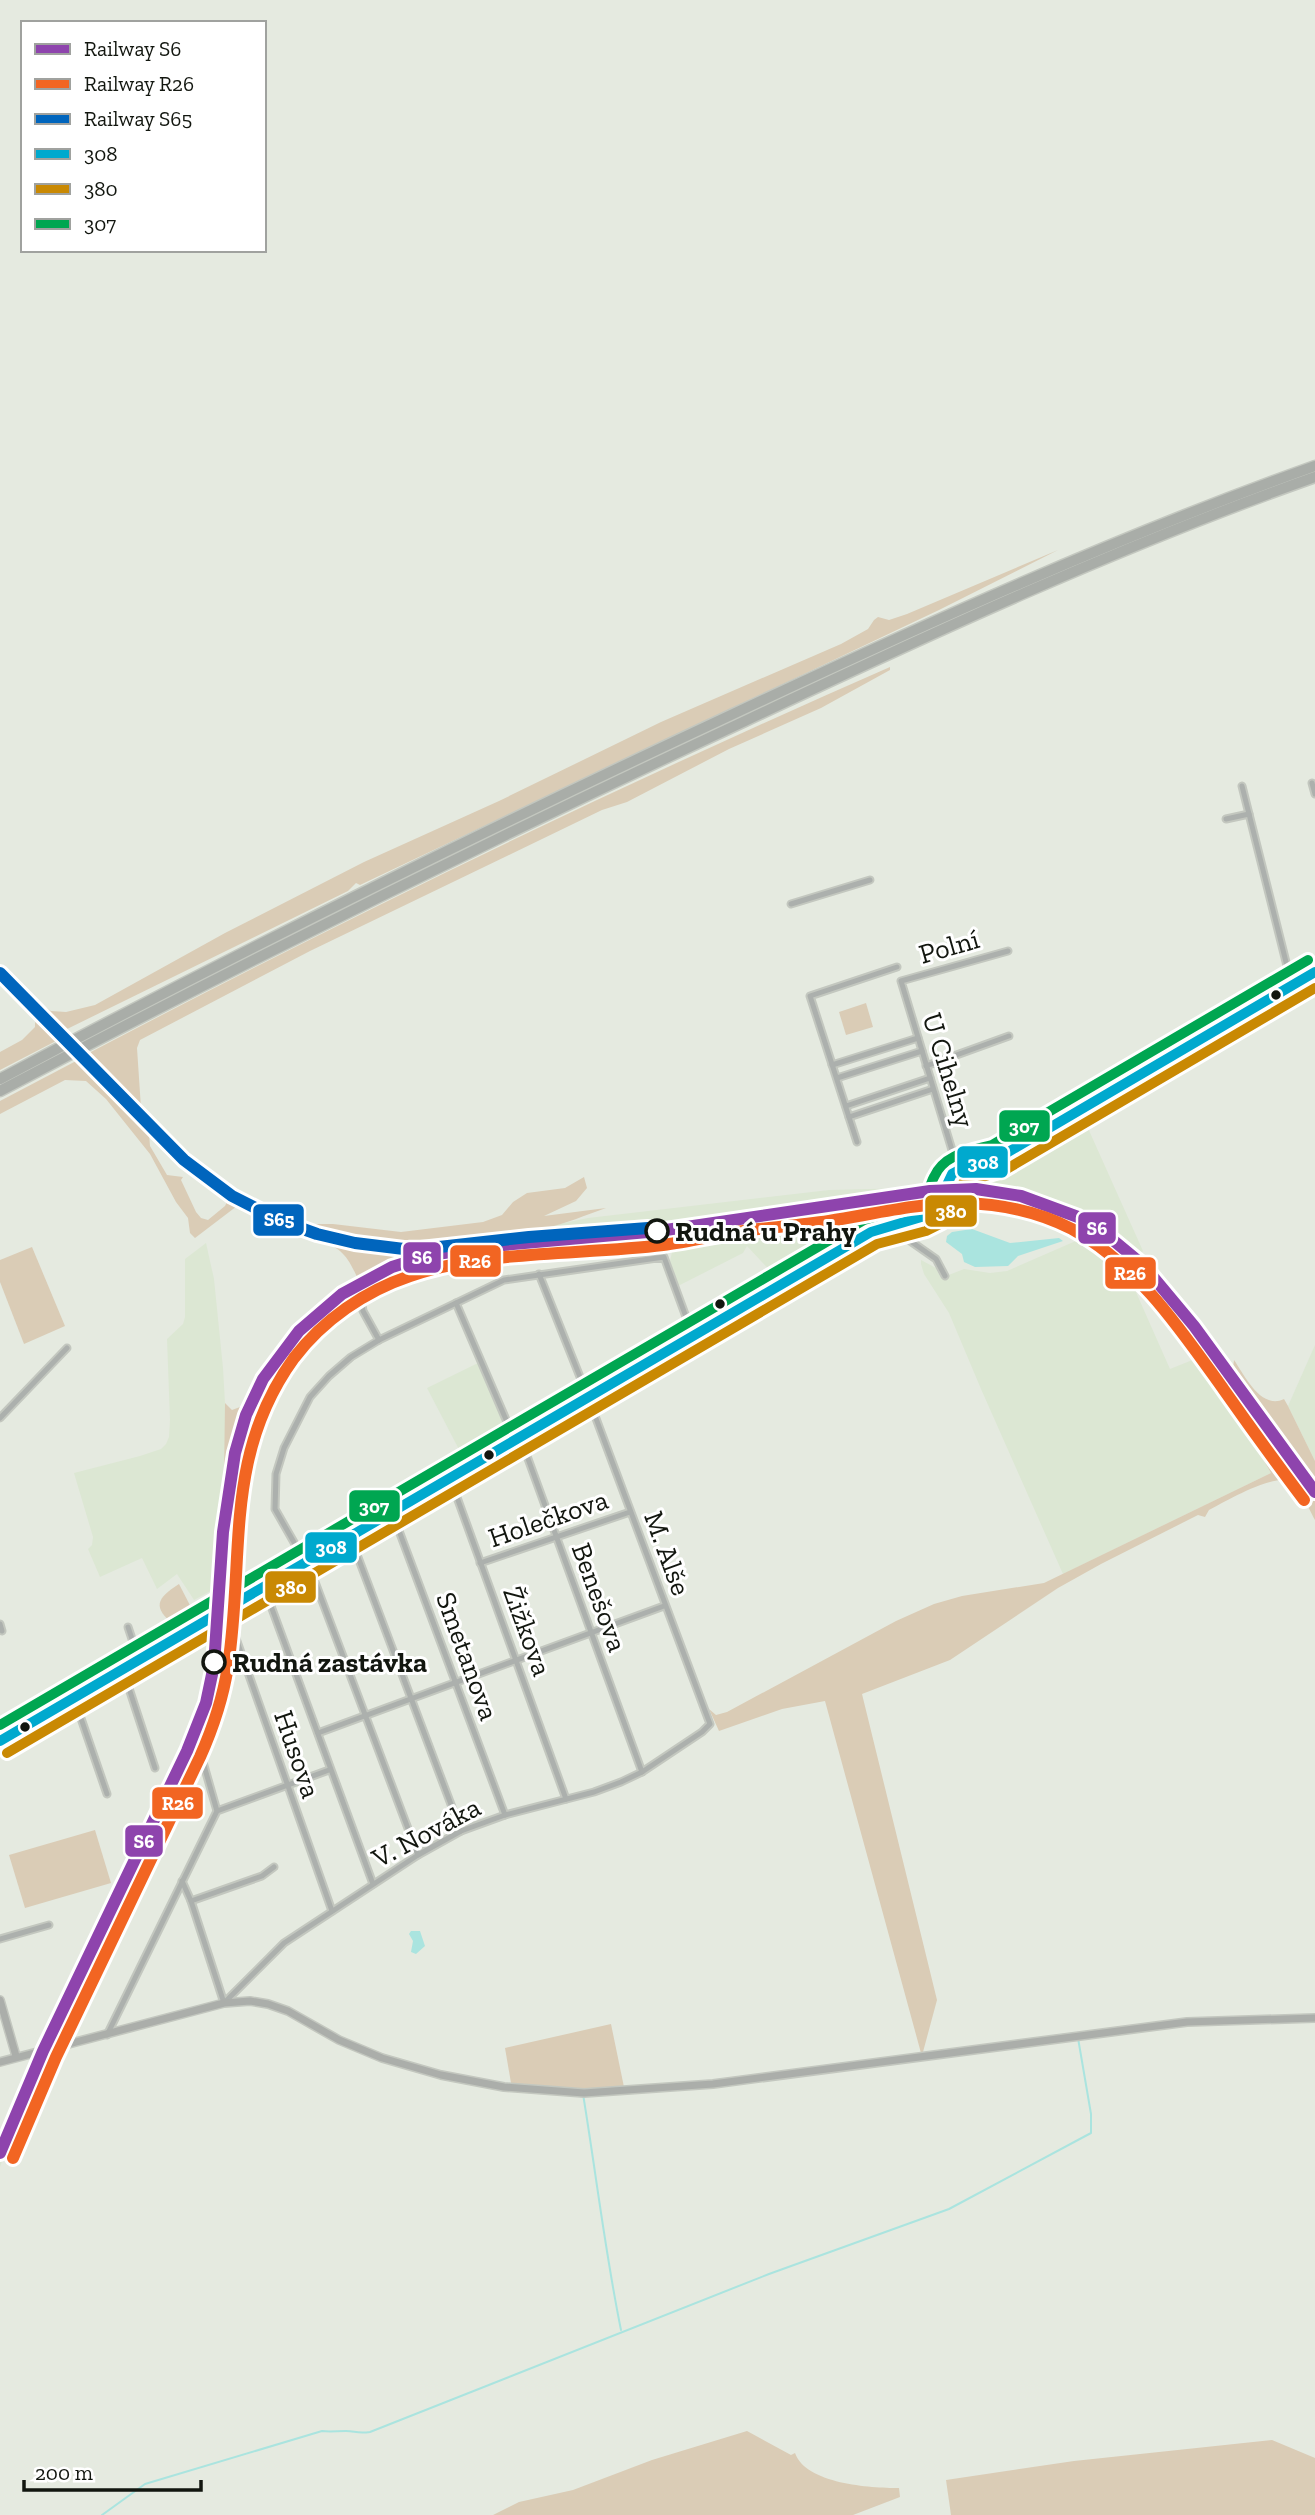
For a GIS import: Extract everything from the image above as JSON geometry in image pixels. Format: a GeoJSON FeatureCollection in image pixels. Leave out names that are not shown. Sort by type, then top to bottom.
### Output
{"type":"FeatureCollection","features":[{"type":"Feature","properties":{"kind":"highway"},"geometry":{"type":"LineString","coordinates":[[0,1079],[175,987],[473,838],[824,671],[1145,531],[1315,466]]}},
{"type":"Feature","properties":{"kind":"highway"},"geometry":{"type":"LineString","coordinates":[[0,1091],[262,955],[488,843],[825,683],[1064,576],[1315,477]]}},
{"type":"Feature","properties":{"kind":"main road"},"geometry":{"type":"LineString","coordinates":[[0,1741],[871,1232],[928,1215],[937,1207],[949,1179],[958,1170],[998,1158],[1315,972]]}},
{"type":"Feature","properties":{"kind":"main road"},"geometry":{"type":"LineString","coordinates":[[0,2000],[16,2056]]}},
{"type":"Feature","properties":{"kind":"main road"},"geometry":{"type":"LineString","coordinates":[[0,2062],[224,2003],[250,2001],[288,2011],[338,2040],[382,2058],[441,2075],[504,2087],[584,2093],[713,2084],[1187,2022],[1315,2018]]}},
{"type":"Feature","properties":{"kind":"street"},"geometry":{"type":"LineString","coordinates":[[1312,783],[1315,794]]}},
{"type":"Feature","properties":{"kind":"street"},"geometry":{"type":"LineString","coordinates":[[1242,786],[1292,986]]}},
{"type":"Feature","properties":{"kind":"street"},"geometry":{"type":"LineString","coordinates":[[1226,819],[1250,814]]}},
{"type":"Feature","properties":{"kind":"street"},"geometry":{"type":"LineString","coordinates":[[791,904],[870,880]]}},
{"type":"Feature","properties":{"kind":"street","name":"Polní"},"geometry":{"type":"LineString","coordinates":[[901,981],[1008,951]]}},
{"type":"Feature","properties":{"kind":"street"},"geometry":{"type":"LineString","coordinates":[[857,1142],[810,996],[897,967]]}},
{"type":"Feature","properties":{"kind":"street","name":"U Cihelny"},"geometry":{"type":"LineString","coordinates":[[901,981],[958,1170]]}},
{"type":"Feature","properties":{"kind":"street"},"geometry":{"type":"LineString","coordinates":[[926,1066],[1009,1037]]}},
{"type":"Feature","properties":{"kind":"street"},"geometry":{"type":"LineString","coordinates":[[832,1065],[918,1038]]}},
{"type":"Feature","properties":{"kind":"street"},"geometry":{"type":"LineString","coordinates":[[837,1078],[922,1051]]}},
{"type":"Feature","properties":{"kind":"street"},"geometry":{"type":"LineString","coordinates":[[846,1106],[930,1078]]}},
{"type":"Feature","properties":{"kind":"street"},"geometry":{"type":"LineString","coordinates":[[849,1117],[933,1089]]}},
{"type":"Feature","properties":{"kind":"street"},"geometry":{"type":"LineString","coordinates":[[901,1221],[906,1238],[936,1259],[945,1276]]}},
{"type":"Feature","properties":{"kind":"street"},"geometry":{"type":"LineString","coordinates":[[418,1855],[312,1574],[275,1509],[276,1474],[284,1448],[310,1397],[351,1357],[379,1340],[504,1280],[539,1274],[664,1257],[693,1336]]}},
{"type":"Feature","properties":{"kind":"street","name":"M. Alše"},"geometry":{"type":"LineString","coordinates":[[539,1274],[588,1397],[709,1724]]}},
{"type":"Feature","properties":{"kind":"street"},"geometry":{"type":"LineString","coordinates":[[360,1294],[363,1311],[379,1340]]}},
{"type":"Feature","properties":{"kind":"street","name":"Benešova"},"geometry":{"type":"LineString","coordinates":[[456,1303],[513,1436],[523,1445],[642,1772]]}},
{"type":"Feature","properties":{"kind":"street"},"geometry":{"type":"LineString","coordinates":[[0,1418],[67,1348]]}},
{"type":"Feature","properties":{"kind":"street","name":"Žižkova"},"geometry":{"type":"LineString","coordinates":[[450,1478],[566,1799]]}},
{"type":"Feature","properties":{"kind":"street","name":"Smetanova"},"geometry":{"type":"LineString","coordinates":[[392,1512],[505,1815]]}},
{"type":"Feature","properties":{"kind":"street","name":"Holečkova"},"geometry":{"type":"LineString","coordinates":[[480,1563],[630,1512]]}},
{"type":"Feature","properties":{"kind":"street"},"geometry":{"type":"LineString","coordinates":[[350,1536],[461,1831]]}},
{"type":"Feature","properties":{"kind":"street"},"geometry":{"type":"LineString","coordinates":[[264,1587],[373,1884]]}},
{"type":"Feature","properties":{"kind":"street"},"geometry":{"type":"LineString","coordinates":[[318,1733],[664,1606]]}},
{"type":"Feature","properties":{"kind":"street","name":"Husova"},"geometry":{"type":"LineString","coordinates":[[226,1610],[332,1911]]}},
{"type":"Feature","properties":{"kind":"street"},"geometry":{"type":"LineString","coordinates":[[128,1627],[139,1660]]}},
{"type":"Feature","properties":{"kind":"street"},"geometry":{"type":"LineString","coordinates":[[123,1670],[155,1768]]}},
{"type":"Feature","properties":{"kind":"street"},"geometry":{"type":"LineString","coordinates":[[74,1698],[107,1794]]}},
{"type":"Feature","properties":{"kind":"street","name":"V. Nováka"},"geometry":{"type":"LineString","coordinates":[[224,2003],[284,1943],[418,1855],[461,1831],[505,1815],[594,1792],[642,1772],[702,1732],[709,1724]]}},
{"type":"Feature","properties":{"kind":"street"},"geometry":{"type":"LineString","coordinates":[[107,2035],[217,1811],[199,1748],[201,1740]]}},
{"type":"Feature","properties":{"kind":"street"},"geometry":{"type":"LineString","coordinates":[[217,1811],[329,1770]]}},
{"type":"Feature","properties":{"kind":"street"},"geometry":{"type":"LineString","coordinates":[[191,1901],[262,1876],[275,1867]]}},
{"type":"Feature","properties":{"kind":"street"},"geometry":{"type":"LineString","coordinates":[[183,1881],[224,2003]]}},
{"type":"Feature","properties":{"kind":"street"},"geometry":{"type":"LineString","coordinates":[[0,1939],[48,1925]]}},
{"type":"Feature","properties":{"kind":"shaded area"},"geometry":{"type":"Polygon","coordinates":[[[1058,550],[939,610],[360,885],[356,883],[348,891],[63,1031],[0,966],[51,1011],[66,1012],[95,1005],[225,933],[364,862],[499,801],[661,722],[841,644],[868,629],[878,617],[889,620],[907,614],[1058,550]]]}},
{"type":"Feature","properties":{"kind":"shaded area"},"geometry":{"type":"Polygon","coordinates":[[[890,667],[890,670],[821,708],[729,749],[627,802],[602,810],[310,951],[140,1040],[137,1048],[141,1108],[87,1054],[485,853],[890,667]]]}},
{"type":"Feature","properties":{"kind":"shaded area"},"geometry":{"type":"Polygon","coordinates":[[[0,966],[165,1137],[201,1170],[234,1192],[283,1217],[318,1230],[379,1243],[437,1244],[511,1234],[588,1218],[829,1190],[950,1185],[955,1176],[999,1162],[1083,1117],[1143,1251],[1140,1255],[1181,1301],[1315,1485],[1315,1500],[1174,1306],[1145,1271],[1116,1246],[1083,1224],[1049,1209],[1015,1199],[971,1193],[930,1195],[843,1214],[848,1239],[775,1276],[747,1246],[743,1253],[678,1286],[670,1261],[675,1239],[684,1236],[677,1235],[585,1241],[444,1256],[376,1279],[332,1307],[303,1333],[279,1361],[253,1409],[239,1447],[233,1483],[220,1662],[208,1713],[47,2053],[16,2121],[0,2167],[0,2140],[8,2118],[193,1728],[204,1696],[211,1661],[216,1588],[194,1600],[177,1574],[157,1589],[142,1558],[100,1577],[88,1549],[92,1545],[93,1537],[74,1473],[140,1456],[161,1449],[166,1444],[170,1420],[167,1339],[183,1324],[185,1317],[185,1259],[206,1243],[214,1279],[223,1368],[225,1474],[231,1445],[245,1405],[263,1370],[283,1342],[310,1313],[341,1289],[410,1254],[354,1248],[315,1238],[259,1216],[213,1189],[159,1143],[0,979],[0,966]]]}},
{"type":"Feature","properties":{"kind":"shaded area"},"geometry":{"type":"Polygon","coordinates":[[[866,1003],[873,1027],[846,1035],[839,1012],[866,1003]]]}},
{"type":"Feature","properties":{"kind":"shaded area"},"geometry":{"type":"Polygon","coordinates":[[[35,1022],[56,1041],[0,1070],[0,1052],[22,1040],[35,1027],[35,1022]]]}},
{"type":"Feature","properties":{"kind":"shaded area"},"geometry":{"type":"Polygon","coordinates":[[[78,1060],[149,1134],[150,1146],[167,1175],[183,1177],[181,1180],[201,1218],[208,1220],[227,1202],[237,1206],[195,1238],[190,1233],[188,1218],[176,1202],[150,1154],[106,1099],[86,1081],[65,1080],[0,1114],[0,1101],[78,1060]]]}},
{"type":"Feature","properties":{"kind":"shaded area"},"geometry":{"type":"Polygon","coordinates":[[[584,1177],[587,1188],[576,1201],[544,1216],[606,1208],[568,1222],[516,1234],[455,1243],[394,1244],[364,1241],[306,1224],[333,1224],[401,1232],[483,1222],[502,1215],[513,1202],[527,1193],[565,1188],[584,1177]]]}},
{"type":"Feature","properties":{"kind":"shaded area"},"geometry":{"type":"Polygon","coordinates":[[[892,1237],[870,1244],[822,1271],[809,1284],[793,1289],[603,1400],[595,1408],[592,1400],[786,1287],[800,1282],[808,1283],[822,1268],[846,1253],[882,1238],[892,1237]]]}},
{"type":"Feature","properties":{"kind":"shaded area"},"geometry":{"type":"Polygon","coordinates":[[[315,1238],[354,1248],[412,1254],[358,1279],[342,1253],[315,1238]]]}},
{"type":"Feature","properties":{"kind":"shaded area"},"geometry":{"type":"Polygon","coordinates":[[[1078,1240],[1103,1255],[1120,1256],[1170,1369],[1200,1357],[1219,1383],[1271,1473],[1063,1574],[949,1313],[924,1274],[921,1260],[936,1268],[941,1278],[964,1269],[990,1273],[1007,1271],[1078,1240]]]}},
{"type":"Feature","properties":{"kind":"shaded area"},"geometry":{"type":"Polygon","coordinates":[[[32,1247],[65,1326],[24,1344],[0,1282],[0,1260],[32,1247]]]}},
{"type":"Feature","properties":{"kind":"shaded area"},"geometry":{"type":"Polygon","coordinates":[[[1315,1345],[1315,1461],[1288,1406],[1315,1345]]]}},
{"type":"Feature","properties":{"kind":"shaded area"},"geometry":{"type":"Polygon","coordinates":[[[1200,1357],[1220,1370],[1315,1500],[1315,1520],[1295,1487],[1285,1481],[1268,1482],[1209,1510],[1205,1517],[1198,1515],[1058,1588],[950,1660],[862,1694],[937,2000],[921,2053],[825,1701],[782,1709],[719,1731],[709,1709],[716,1715],[727,1712],[896,1621],[934,1604],[962,1596],[1044,1583],[1271,1473],[1219,1383],[1200,1357]]]}},
{"type":"Feature","properties":{"kind":"shaded area"},"geometry":{"type":"Polygon","coordinates":[[[1234,1360],[1261,1396],[1268,1400],[1284,1399],[1315,1461],[1315,1482],[1233,1368],[1234,1360]]]}},
{"type":"Feature","properties":{"kind":"shaded area"},"geometry":{"type":"Polygon","coordinates":[[[478,1363],[509,1436],[465,1461],[427,1388],[478,1363]]]}},
{"type":"Feature","properties":{"kind":"shaded area"},"geometry":{"type":"Polygon","coordinates":[[[225,1403],[232,1410],[240,1407],[224,1477],[225,1403]]]}},
{"type":"Feature","properties":{"kind":"shaded area"},"geometry":{"type":"Polygon","coordinates":[[[179,1584],[195,1615],[175,1626],[163,1614],[160,1604],[165,1594],[179,1584]]]}},
{"type":"Feature","properties":{"kind":"shaded area"},"geometry":{"type":"Polygon","coordinates":[[[95,1830],[111,1883],[25,1908],[9,1855],[95,1830]]]}},
{"type":"Feature","properties":{"kind":"shaded area"},"geometry":{"type":"Polygon","coordinates":[[[611,2024],[624,2087],[564,2089],[511,2083],[505,2048],[611,2024]]]}},
{"type":"Feature","properties":{"kind":"shaded area"},"geometry":{"type":"Polygon","coordinates":[[[747,2431],[791,2455],[795,2453],[801,2463],[825,2478],[856,2485],[899,2488],[900,2497],[853,2515],[493,2515],[519,2502],[573,2490],[652,2460],[747,2431]]]}},
{"type":"Feature","properties":{"kind":"shaded area"},"geometry":{"type":"Polygon","coordinates":[[[1272,2440],[1315,2458],[1315,2515],[951,2515],[946,2480],[1074,2461],[1272,2440]]]}},
{"type":"Feature","properties":{"kind":"water"},"geometry":{"type":"Polygon","coordinates":[[[972,1229],[1010,1243],[1059,1238],[1063,1241],[1018,1256],[1008,1266],[975,1267],[964,1262],[962,1254],[946,1242],[947,1236],[952,1232],[972,1229]]]}},
{"type":"Feature","properties":{"kind":"water"},"geometry":{"type":"Polygon","coordinates":[[[411,1931],[420,1931],[425,1946],[416,1954],[411,1952],[411,1931]]]}},
{"type":"Feature","properties":{"kind":"waterway"},"geometry":{"type":"LineString","coordinates":[[102,2515],[145,2484],[322,2431],[370,2432],[769,2274],[949,2209],[1091,2133],[1091,2114],[1078,2038]]}},
{"type":"Feature","properties":{"kind":"waterway"},"geometry":{"type":"LineString","coordinates":[[583,2094],[621,2330]]}},
{"type":"Feature","properties":{"kind":"railway"},"geometry":{"type":"LineString","coordinates":[[648,1228],[890,1195]]}},
{"type":"Feature","properties":{"kind":"rail line","name":"S65"},"geometry":{"type":"LineString","coordinates":[[0,973],[184,1160],[232,1196],[281,1221],[317,1234],[355,1243],[412,1250],[648,1228]]}},
{"type":"Feature","properties":{"kind":"rail line","name":"S6"},"geometry":{"type":"LineString","coordinates":[[0,2153],[43,2051],[187,1751],[206,1703],[214,1665],[223,1532],[235,1453],[246,1415],[263,1379],[299,1331],[342,1294],[392,1267],[430,1255],[492,1246],[659,1231],[930,1191],[976,1189],[1021,1196],[1078,1217],[1102,1231],[1143,1265],[1194,1326],[1315,1492]]}},
{"type":"Feature","properties":{"kind":"rail line","name":"R26"},"geometry":{"type":"LineString","coordinates":[[13,2158],[56,2057],[200,1757],[213,1724],[228,1666],[246,1469],[256,1432],[271,1395],[294,1358],[318,1331],[346,1308],[377,1290],[393,1282],[439,1268],[502,1257],[663,1245],[930,1205],[964,1203],[1020,1210],[1072,1229],[1096,1244],[1138,1280],[1174,1322],[1304,1500]]}},
{"type":"Feature","properties":{"kind":"transit line","name":"307"},"geometry":{"type":"LineString","coordinates":[[0,1725],[864,1220],[921,1203],[938,1169],[951,1158],[992,1145],[1308,960]]}},
{"type":"Feature","properties":{"kind":"transit line","name":"308"},"geometry":{"type":"LineString","coordinates":[[0,1741],[871,1232],[928,1215],[937,1206],[952,1174],[967,1166],[998,1158],[1315,972]]}},
{"type":"Feature","properties":{"kind":"transit line","name":"380"},"geometry":{"type":"LineString","coordinates":[[7,1753],[877,1244],[926,1231],[942,1223],[950,1213],[963,1183],[1005,1170],[1315,988]]}},
{"type":"Feature","properties":{"kind":"place","name":"Rudná u Prahy"},"geometry":{"type":"Point","coordinates":[657,1231]}},
{"type":"Feature","properties":{"kind":"place","name":"Rudná zastávka"},"geometry":{"type":"Point","coordinates":[214,1662]}}]}
